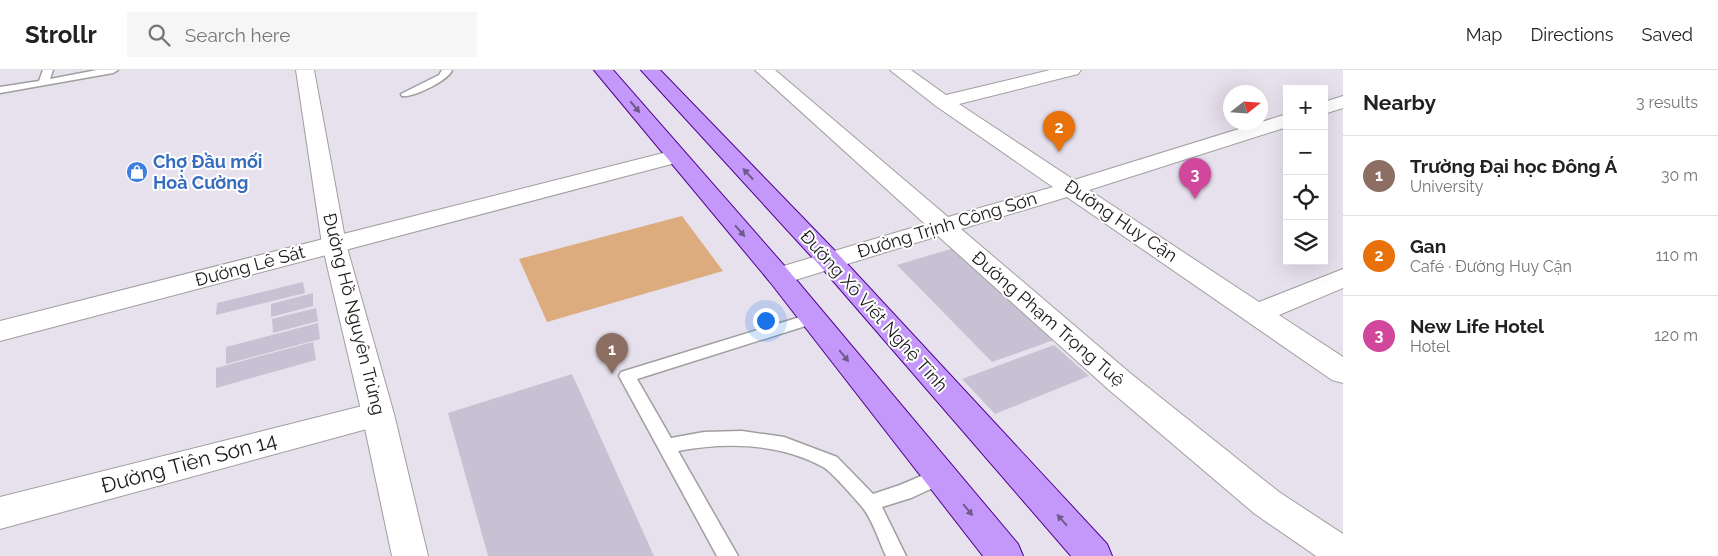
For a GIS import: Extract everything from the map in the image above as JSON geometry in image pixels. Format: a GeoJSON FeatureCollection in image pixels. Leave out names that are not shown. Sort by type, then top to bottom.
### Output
{"type":"FeatureCollection","features":[{"type":"Feature","properties":{"kind":"main road"},"geometry":{"type":"LineString","coordinates":[[603,70],[779,276],[1005,556]]}},
{"type":"Feature","properties":{"kind":"main road","name":"Đường Xô Viết Nghệ Tĩnh"},"geometry":{"type":"LineString","coordinates":[[650,70],[830,261],[1094,556]]}},
{"type":"Feature","properties":{"kind":"street","name":"Đường Hồ Nguyên Trừng"},"geometry":{"type":"LineString","coordinates":[[304,70],[334,244],[378,414],[410,556]]}},
{"type":"Feature","properties":{"kind":"street","name":"Đường Phạm Trọng Tuệ"},"geometry":{"type":"LineString","coordinates":[[764,70],[1119,381],[1267,503],[1343,554]]}},
{"type":"Feature","properties":{"kind":"street","name":"Đường Huy Cận"},"geometry":{"type":"LineString","coordinates":[[899,70],[942,102],[1343,372]]}},
{"type":"Feature","properties":{"kind":"street"},"geometry":{"type":"LineString","coordinates":[[942,102],[1067,70]]}},
{"type":"Feature","properties":{"kind":"street"},"geometry":{"type":"LineString","coordinates":[[1328,107],[1343,102]]}},
{"type":"Feature","properties":{"kind":"street","name":"Đường Trịnh Công Sơn"},"geometry":{"type":"LineString","coordinates":[[779,276],[1072,188],[1283,121]]}},
{"type":"Feature","properties":{"kind":"street","name":"Đường Lê Sát"},"geometry":{"type":"LineString","coordinates":[[0,331],[675,156]]}},
{"type":"Feature","properties":{"kind":"street"},"geometry":{"type":"LineString","coordinates":[[1256,314],[1343,278]]}},
{"type":"Feature","properties":{"kind":"street","name":"Đường Tiên Sơn 14"},"geometry":{"type":"LineString","coordinates":[[0,513],[378,414]]}},
{"type":"Feature","properties":{"kind":"lane"},"geometry":{"type":"LineString","coordinates":[[43,83],[48,70]]}},
{"type":"Feature","properties":{"kind":"lane"},"geometry":{"type":"LineString","coordinates":[[0,90],[113,70]]}},
{"type":"Feature","properties":{"kind":"lane"},"geometry":{"type":"LineString","coordinates":[[406,94],[443,77],[448,72],[446,70]]}},
{"type":"Feature","properties":{"kind":"lane"},"geometry":{"type":"LineString","coordinates":[[728,556],[627,376],[812,318]]}},
{"type":"Feature","properties":{"kind":"lane"},"geometry":{"type":"LineString","coordinates":[[666,446],[704,439],[742,438],[784,444],[831,462],[870,503],[896,556]]}},
{"type":"Feature","properties":{"kind":"lane"},"geometry":{"type":"LineString","coordinates":[[870,503],[904,492],[940,476]]}},
{"type":"Feature","properties":{"kind":"shaded area"},"geometry":{"type":"Polygon","coordinates":[[[682,216],[723,271],[547,322],[519,259],[682,216]]]}},
{"type":"Feature","properties":{"kind":"building"},"geometry":{"type":"Polygon","coordinates":[[[954,248],[1054,340],[992,362],[897,265],[954,248]]]}},
{"type":"Feature","properties":{"kind":"building"},"geometry":{"type":"Polygon","coordinates":[[[303,282],[305,293],[216,315],[217,303],[303,282]]]}},
{"type":"Feature","properties":{"kind":"building"},"geometry":{"type":"Polygon","coordinates":[[[313,293],[313,306],[271,317],[271,304],[313,293]]]}},
{"type":"Feature","properties":{"kind":"building"},"geometry":{"type":"Polygon","coordinates":[[[316,308],[318,321],[273,333],[272,319],[316,308]]]}},
{"type":"Feature","properties":{"kind":"building"},"geometry":{"type":"Polygon","coordinates":[[[318,323],[320,339],[226,364],[226,347],[318,323]]]}},
{"type":"Feature","properties":{"kind":"building"},"geometry":{"type":"Polygon","coordinates":[[[313,342],[316,360],[216,388],[216,368],[313,342]]]}},
{"type":"Feature","properties":{"kind":"building"},"geometry":{"type":"Polygon","coordinates":[[[1054,345],[1089,376],[995,414],[962,379],[1054,345]]]}},
{"type":"Feature","properties":{"kind":"building"},"geometry":{"type":"Polygon","coordinates":[[[572,374],[654,556],[488,556],[448,413],[572,374]]]}},
{"type":"Feature","properties":{"kind":"place","name":"Gan"},"geometry":{"type":"Point","coordinates":[1059,152]}},
{"type":"Feature","properties":{"kind":"place","name":"Chợ Đầu mối Hoà Cường"},"geometry":{"type":"Point","coordinates":[137,172]}},
{"type":"Feature","properties":{"kind":"place","name":"New Life Hotel"},"geometry":{"type":"Point","coordinates":[1195,199]}},
{"type":"Feature","properties":{"kind":"place","name":"Trường Đại học Đông Á"},"geometry":{"type":"Point","coordinates":[612,374]}}]}
